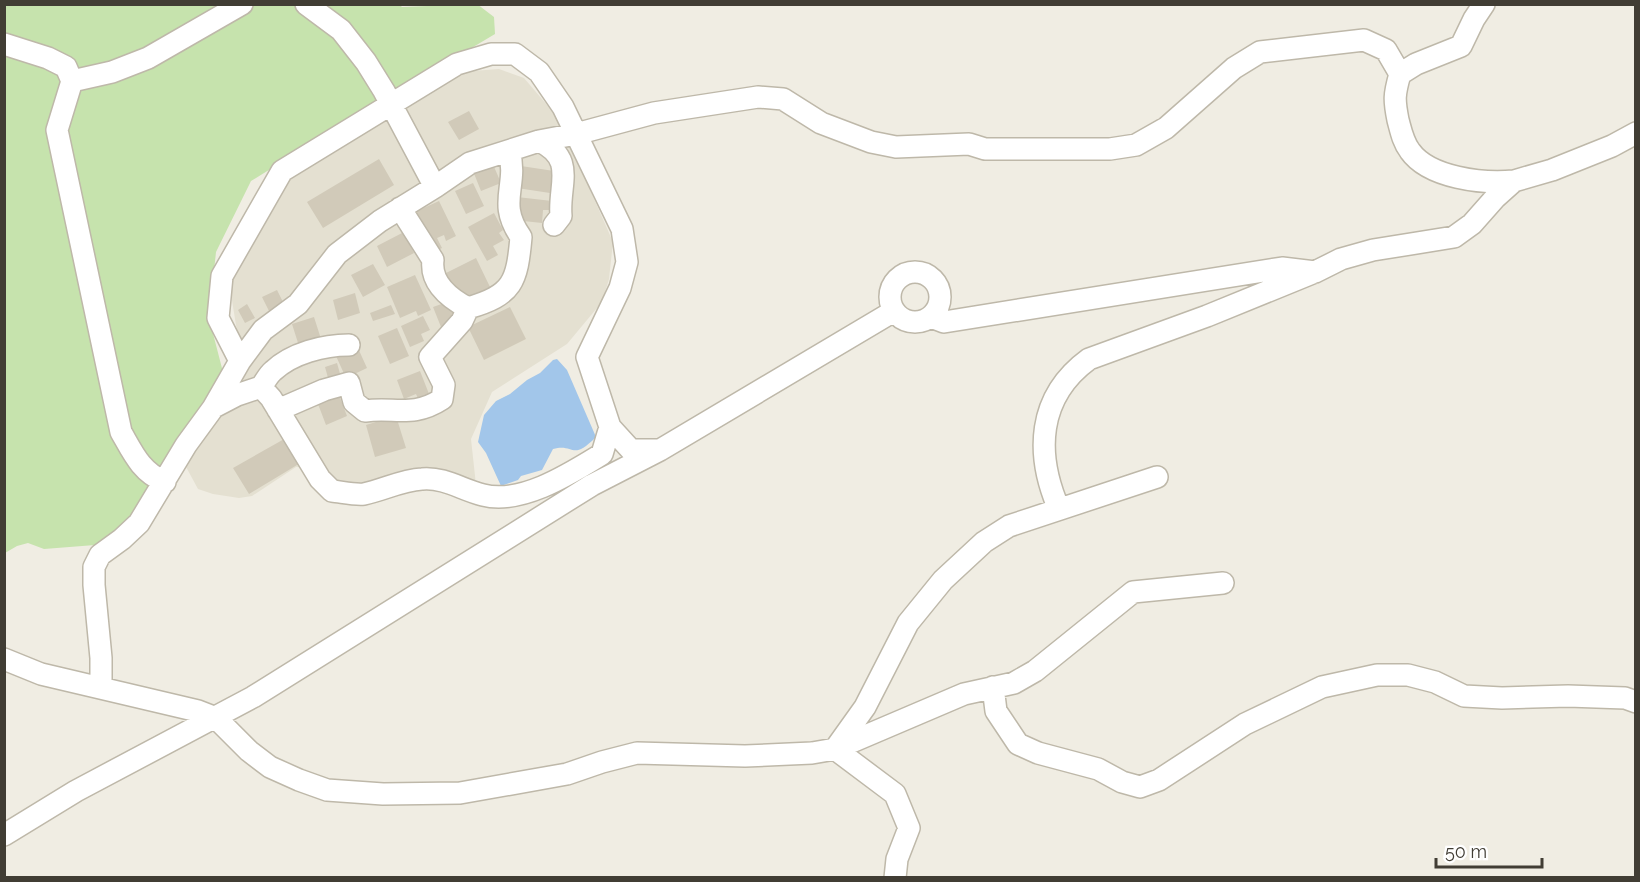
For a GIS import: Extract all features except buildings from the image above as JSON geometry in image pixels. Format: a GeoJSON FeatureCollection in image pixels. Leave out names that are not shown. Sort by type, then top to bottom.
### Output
{"type":"FeatureCollection","features":[{"type":"Feature","properties":{"kind":"street"},"geometry":{"type":"LineString","coordinates":[[72,81],[112,72],[148,58],[242,4]]}},
{"type":"Feature","properties":{"kind":"street"},"geometry":{"type":"LineString","coordinates":[[306,4],[341,30],[366,62],[388,98],[435,187]]}},
{"type":"Feature","properties":{"kind":"street"},"geometry":{"type":"LineString","coordinates":[[1484,4],[1461,46],[1416,64],[1400,75],[1394,96],[1401,136],[1410,152],[1430,168],[1476,182],[1514,181],[1552,170],[1612,146],[1635,133]]}},
{"type":"Feature","properties":{"kind":"street"},"geometry":{"type":"LineString","coordinates":[[101,688],[101,658],[94,585],[94,567],[100,555],[139,523],[186,445],[213,408],[240,361],[263,330],[298,304],[337,254],[380,220],[470,163],[539,141],[576,134],[654,113],[758,97],[783,99],[821,123],[871,142],[897,147],[969,144],[985,149],[1110,149],[1136,145],[1166,128],[1234,68],[1260,52],[1364,40],[1386,50],[1400,75]]}},
{"type":"Feature","properties":{"kind":"street"},"geometry":{"type":"LineString","coordinates":[[4,44],[48,58],[66,67],[72,81],[57,130],[121,432],[138,464],[154,478],[165,482]]}},
{"type":"Feature","properties":{"kind":"street"},"geometry":{"type":"LineString","coordinates":[[240,361],[218,318],[222,276],[282,171],[388,98],[457,64],[491,54],[515,54],[539,72],[564,107],[622,229],[627,262],[620,288],[587,357],[610,428],[632,450],[660,450]]}},
{"type":"Feature","properties":{"kind":"street"},"geometry":{"type":"LineString","coordinates":[[539,141],[556,151],[562,165],[565,184],[560,205],[561,216],[554,225]]}},
{"type":"Feature","properties":{"kind":"street"},"geometry":{"type":"LineString","coordinates":[[278,410],[324,390],[349,383],[354,402],[365,411],[428,408],[442,399],[444,385],[430,357],[462,321],[468,308],[488,302],[512,285],[519,260],[521,237],[512,224],[507,201],[512,174],[509,151]]}},
{"type":"Feature","properties":{"kind":"street"},"geometry":{"type":"LineString","coordinates":[[1059,510],[1050,488],[1044,450],[1045,421],[1052,401],[1076,369],[1089,359],[1207,316],[1316,272],[1341,259],[1372,250],[1454,237],[1472,224],[1514,181]]}},
{"type":"Feature","properties":{"kind":"street"},"geometry":{"type":"LineString","coordinates":[[400,208],[433,260],[432,270],[439,284],[448,295],[468,308]]}},
{"type":"Feature","properties":{"kind":"street"},"geometry":{"type":"LineString","coordinates":[[931,317],[944,322],[1282,268],[1316,272]]}},
{"type":"Feature","properties":{"kind":"street"},"geometry":{"type":"LineString","coordinates":[[910,272],[919,272],[934,280],[941,295],[940,303],[931,317],[924,321],[907,322],[894,311],[889,296],[896,280],[910,272]]}},
{"type":"Feature","properties":{"kind":"street"},"geometry":{"type":"LineString","coordinates":[[4,835],[76,791],[253,697],[592,485],[660,450],[894,311]]}},
{"type":"Feature","properties":{"kind":"street"},"geometry":{"type":"LineString","coordinates":[[213,408],[237,395],[261,387],[273,371],[285,362],[329,345],[349,345]]}},
{"type":"Feature","properties":{"kind":"street"},"geometry":{"type":"LineString","coordinates":[[261,387],[278,410],[320,479],[332,491],[362,494],[421,479],[446,480],[484,495],[504,497],[535,489],[602,454],[610,428]]}},
{"type":"Feature","properties":{"kind":"street"},"geometry":{"type":"LineString","coordinates":[[835,749],[865,707],[908,623],[943,580],[984,542],[1009,526],[1157,477]]}},
{"type":"Feature","properties":{"kind":"street"},"geometry":{"type":"LineString","coordinates":[[4,659],[41,674],[198,711],[216,718],[249,752],[270,766],[327,790],[383,794],[460,793],[533,778],[567,774],[637,753],[745,756],[812,753],[835,749],[964,694],[1014,683],[1035,671],[1133,592],[1223,583]]}},
{"type":"Feature","properties":{"kind":"street"},"geometry":{"type":"LineString","coordinates":[[993,687],[996,711],[1018,744],[1038,753],[1098,769],[1122,782],[1140,787],[1159,780],[1245,724],[1312,691],[1377,675],[1408,675],[1435,682],[1464,696],[1502,698],[1568,696],[1625,698],[1635,702]]}},
{"type":"Feature","properties":{"kind":"street"},"geometry":{"type":"LineString","coordinates":[[835,749],[895,794],[909,828],[897,859],[895,878]]}},
{"type":"Feature","properties":{"kind":"shaded area"},"geometry":{"type":"Polygon","coordinates":[[[499,69],[524,78],[559,119],[613,242],[609,279],[602,302],[567,344],[492,392],[471,439],[476,485],[415,468],[348,488],[313,468],[296,467],[252,496],[239,498],[198,489],[185,465],[243,368],[229,282],[272,189],[459,72],[499,69]]]}},
{"type":"Feature","properties":{"kind":"green space"},"geometry":{"type":"Polygon","coordinates":[[[399,4],[402,7],[477,4],[494,17],[495,34],[443,65],[401,85],[370,107],[251,181],[216,252],[209,318],[224,376],[191,419],[160,477],[136,515],[104,541],[95,545],[44,549],[28,543],[5,553],[5,5],[399,4]]]}},
{"type":"Feature","properties":{"kind":"water"},"geometry":{"type":"Polygon","coordinates":[[[557,359],[567,370],[596,437],[582,449],[553,449],[542,470],[521,476],[518,480],[501,486],[486,453],[478,442],[484,415],[496,401],[510,394],[557,359]]]}}]}
